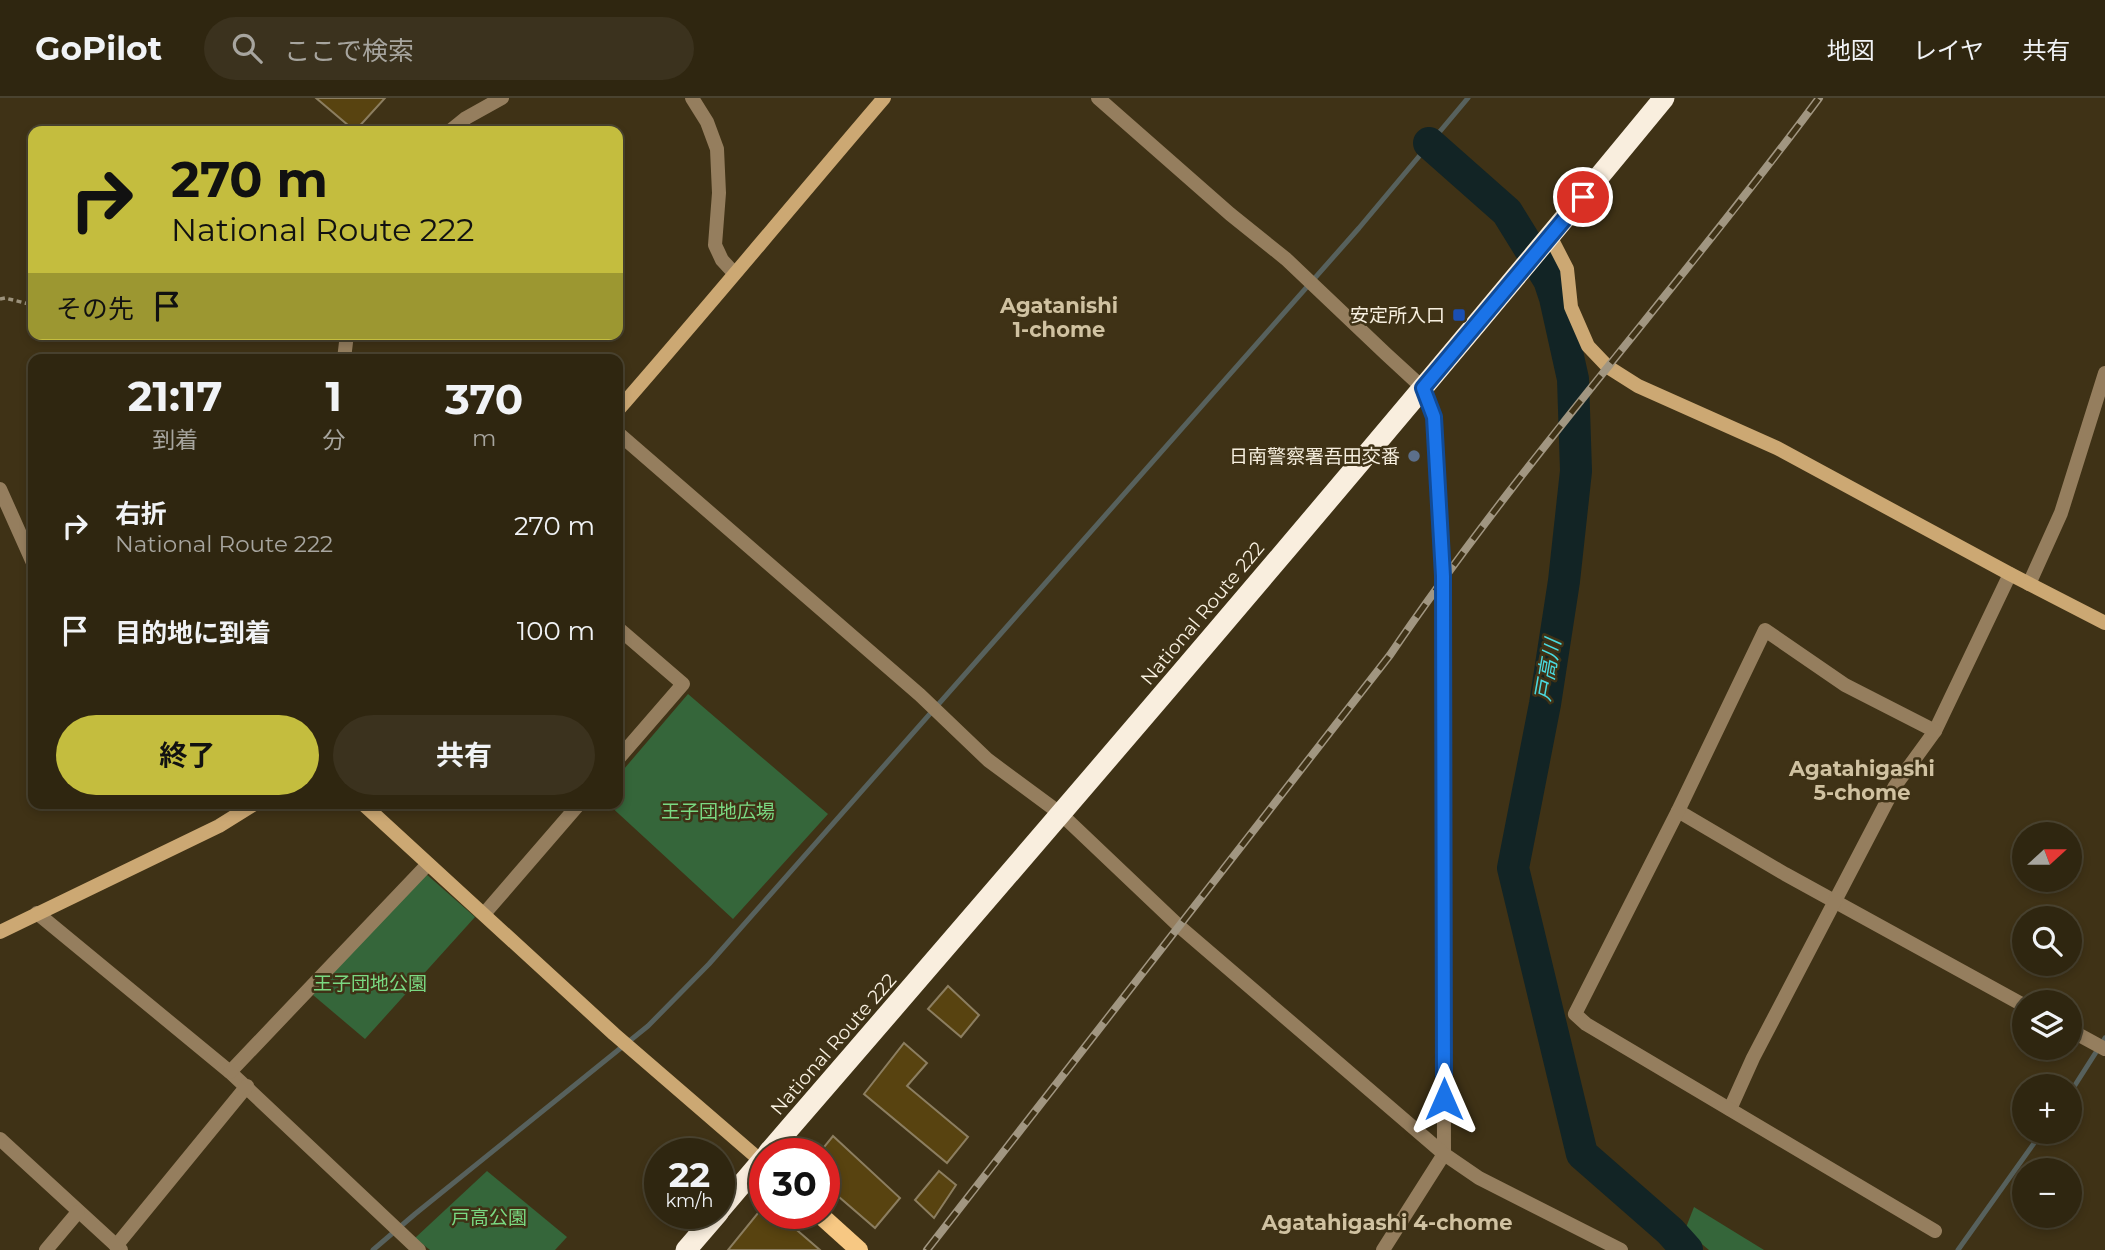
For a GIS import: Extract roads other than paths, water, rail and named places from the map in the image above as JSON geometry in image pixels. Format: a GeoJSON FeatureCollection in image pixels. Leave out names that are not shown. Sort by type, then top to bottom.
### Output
{"type":"FeatureCollection","features":[{"type":"Feature","properties":{"kind":"highway","name":"National Route 222"},"geometry":{"type":"LineString","coordinates":[[783,1138],[1423,388],[1664,98]]}},
{"type":"Feature","properties":{"kind":"highway","name":"National Route 222"},"geometry":{"type":"LineString","coordinates":[[735,1193],[749,1177]]}},
{"type":"Feature","properties":{"kind":"highway","name":"National Route 222"},"geometry":{"type":"LineString","coordinates":[[687,1250],[704,1229]]}},
{"type":"Feature","properties":{"kind":"main road"},"geometry":{"type":"LineString","coordinates":[[836,1229],[859,1250]]}},
{"type":"Feature","properties":{"kind":"street"},"geometry":{"type":"LineString","coordinates":[[456,126],[502,98]]}},
{"type":"Feature","properties":{"kind":"street"},"geometry":{"type":"LineString","coordinates":[[692,98],[707,122],[717,149],[719,193],[715,245],[722,260],[734,273]]}},
{"type":"Feature","properties":{"kind":"street"},"geometry":{"type":"LineString","coordinates":[[623,404],[884,98]]}},
{"type":"Feature","properties":{"kind":"street"},"geometry":{"type":"LineString","coordinates":[[1098,98],[1230,214],[1286,259],[1423,388],[1434,417],[1443,576],[1444,1154],[1384,1250]]}},
{"type":"Feature","properties":{"kind":"street"},"geometry":{"type":"LineString","coordinates":[[1550,236],[1567,269],[1571,307],[1588,346],[1608,367],[1638,386],[1777,448],[2105,623]]}},
{"type":"Feature","properties":{"kind":"street"},"geometry":{"type":"LineString","coordinates":[[2029,584],[2061,513],[2105,373]]}},
{"type":"Feature","properties":{"kind":"street"},"geometry":{"type":"LineString","coordinates":[[623,437],[920,695],[988,761],[1061,814],[1180,926],[1444,1154],[1479,1178],[1621,1250]]}},
{"type":"Feature","properties":{"kind":"street"},"geometry":{"type":"LineString","coordinates":[[0,488],[28,552]]}},
{"type":"Feature","properties":{"kind":"street"},"geometry":{"type":"LineString","coordinates":[[1730,1109],[1753,1058],[1895,786],[1935,731],[2010,574]]}},
{"type":"Feature","properties":{"kind":"street"},"geometry":{"type":"LineString","coordinates":[[1934,1231],[1586,1024],[1575,1014],[1678,811],[1765,630],[1845,685],[1935,731]]}},
{"type":"Feature","properties":{"kind":"street"},"geometry":{"type":"LineString","coordinates":[[623,632],[683,684],[623,754]]}},
{"type":"Feature","properties":{"kind":"street"},"geometry":{"type":"LineString","coordinates":[[0,932],[219,826],[246,809]]}},
{"type":"Feature","properties":{"kind":"street"},"geometry":{"type":"LineString","coordinates":[[368,809],[614,1034],[749,1146]]}},
{"type":"Feature","properties":{"kind":"street"},"geometry":{"type":"LineString","coordinates":[[484,914],[575,809]]}},
{"type":"Feature","properties":{"kind":"street"},"geometry":{"type":"LineString","coordinates":[[1678,811],[1785,874],[2012,999]]}},
{"type":"Feature","properties":{"kind":"street"},"geometry":{"type":"LineString","coordinates":[[230,1072],[428,864]]}},
{"type":"Feature","properties":{"kind":"street"},"geometry":{"type":"LineString","coordinates":[[37,913],[247,1086],[419,1250]]}},
{"type":"Feature","properties":{"kind":"street"},"geometry":{"type":"LineString","coordinates":[[2082,1037],[2105,1049]]}},
{"type":"Feature","properties":{"kind":"street"},"geometry":{"type":"LineString","coordinates":[[0,1139],[118,1248],[247,1086]]}},
{"type":"Feature","properties":{"kind":"street"},"geometry":{"type":"LineString","coordinates":[[46,1250],[78,1212]]}},
{"type":"Feature","properties":{"kind":"waterway"},"geometry":{"type":"LineString","coordinates":[[373,1250],[648,1026],[709,964],[1359,228],[1468,98]]}},
{"type":"Feature","properties":{"kind":"waterway","name":"戸高川"},"geometry":{"type":"LineString","coordinates":[[1429,143],[1507,212],[1549,280],[1555,298],[1573,379],[1576,471],[1564,581],[1545,704],[1513,868],[1582,1154],[1670,1231],[1687,1250]]}},
{"type":"Feature","properties":{"kind":"waterway"},"geometry":{"type":"LineString","coordinates":[[2082,1074],[2105,1038]]}},
{"type":"Feature","properties":{"kind":"waterway"},"geometry":{"type":"LineString","coordinates":[[1958,1250],[2033,1144]]}},
{"type":"Feature","properties":{"kind":"railway"},"geometry":{"type":"LineString","coordinates":[[927,1250],[1390,655],[1547,443],[1819,98]]}},
{"type":"Feature","properties":{"kind":"place","name":"安定所入口"},"geometry":{"type":"Point","coordinates":[1459,315]}},
{"type":"Feature","properties":{"kind":"place","name":"日南警察署吾田交番"},"geometry":{"type":"Point","coordinates":[1414,456]}},
{"type":"Feature","properties":{"kind":"district","name":"Agatanishi 1-chome"},"geometry":{"type":"Point","coordinates":[1059,318]}},
{"type":"Feature","properties":{"kind":"district","name":"Agatahigashi 5-chome"},"geometry":{"type":"Point","coordinates":[1862,781]}},
{"type":"Feature","properties":{"kind":"district","name":"Agatahigashi 4-chome"},"geometry":{"type":"Point","coordinates":[1387,1223]}},
{"type":"Feature","properties":{"kind":"park label","name":"王子団地広場"},"geometry":{"type":"Point","coordinates":[718,811]}},
{"type":"Feature","properties":{"kind":"park label","name":"王子団地公園"},"geometry":{"type":"Point","coordinates":[370,983]}},
{"type":"Feature","properties":{"kind":"park label","name":"戸高公園"},"geometry":{"type":"Point","coordinates":[489,1217]}}]}
